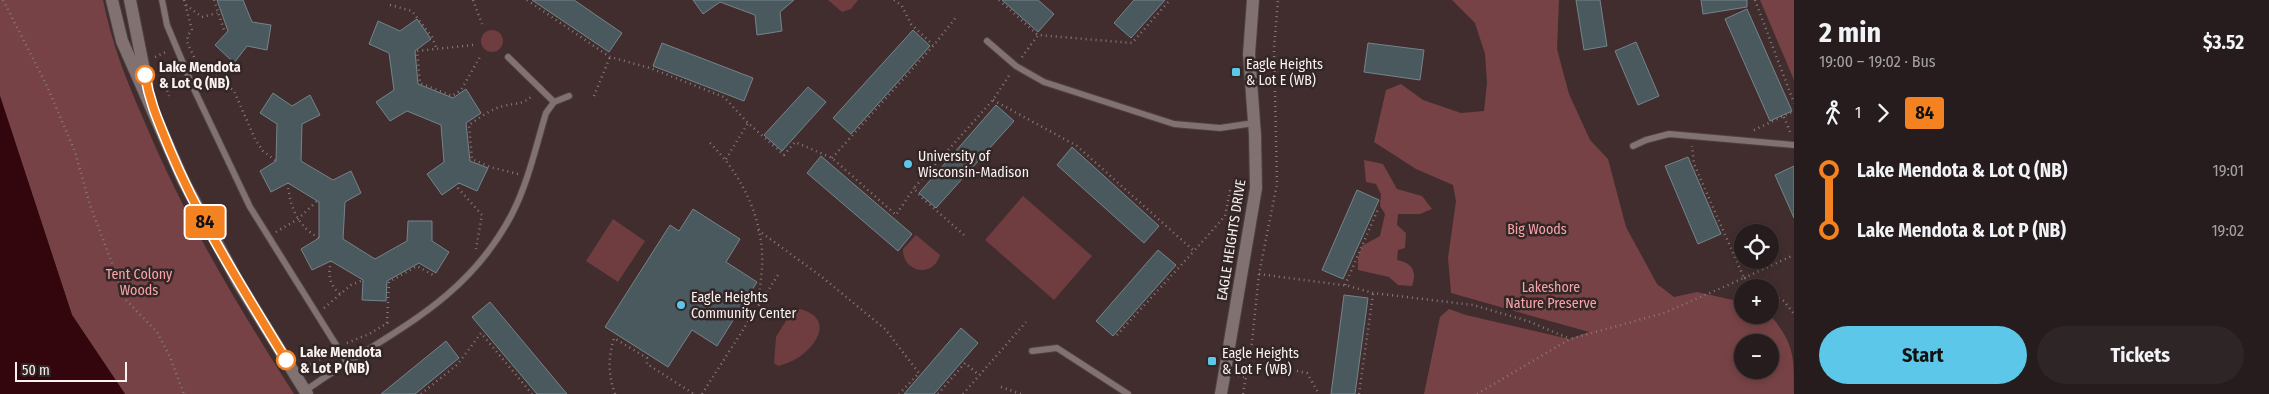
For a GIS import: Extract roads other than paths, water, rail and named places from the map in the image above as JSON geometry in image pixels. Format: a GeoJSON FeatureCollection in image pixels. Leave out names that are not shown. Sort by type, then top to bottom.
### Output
{"type":"FeatureCollection","features":[{"type":"Feature","properties":{"kind":"street"},"geometry":{"type":"LineString","coordinates":[[112,0],[122,41],[184,182],[238,282],[306,393]]}},
{"type":"Feature","properties":{"kind":"street"},"geometry":{"type":"LineString","coordinates":[[130,0],[150,103]]}},
{"type":"Feature","properties":{"kind":"street","name":"EAGLE HEIGHTS DRIVE"},"geometry":{"type":"LineString","coordinates":[[1221,394],[1256,188],[1249,54],[1253,0]]}},
{"type":"Feature","properties":{"kind":"lane"},"geometry":{"type":"LineString","coordinates":[[162,0],[167,25],[192,87],[241,191],[348,364]]}},
{"type":"Feature","properties":{"kind":"lane"},"geometry":{"type":"LineString","coordinates":[[987,41],[1016,66],[1044,82],[1174,124],[1220,128],[1254,123]]}},
{"type":"Feature","properties":{"kind":"lane"},"geometry":{"type":"LineString","coordinates":[[508,57],[539,90],[554,102]]}},
{"type":"Feature","properties":{"kind":"lane"},"geometry":{"type":"LineString","coordinates":[[306,393],[439,303],[478,266],[497,240],[513,212],[546,113],[554,102],[569,96]]}},
{"type":"Feature","properties":{"kind":"lane"},"geometry":{"type":"LineString","coordinates":[[1633,146],[1646,140],[1669,134],[1794,145]]}},
{"type":"Feature","properties":{"kind":"lane"},"geometry":{"type":"LineString","coordinates":[[1032,351],[1058,348],[1128,394]]}},
{"type":"Feature","properties":{"kind":"place","name":"Eagle Heights & Lot E (WB)"},"geometry":{"type":"Point","coordinates":[1236,72]}},
{"type":"Feature","properties":{"kind":"place","name":"Lake Mendota & Lot Q (NB)"},"geometry":{"type":"Point","coordinates":[145,75]}},
{"type":"Feature","properties":{"kind":"place","name":"University of Wisconsin-Madison"},"geometry":{"type":"Point","coordinates":[908,164]}},
{"type":"Feature","properties":{"kind":"place","name":"Eagle Heights Community Center"},"geometry":{"type":"Point","coordinates":[681,305]}},
{"type":"Feature","properties":{"kind":"place","name":"Lake Mendota & Lot P (NB)"},"geometry":{"type":"Point","coordinates":[286,360]}},
{"type":"Feature","properties":{"kind":"place","name":"Eagle Heights & Lot F (WB)"},"geometry":{"type":"Point","coordinates":[1212,361]}},
{"type":"Feature","properties":{"kind":"park label","name":"Big Woods"},"geometry":{"type":"Point","coordinates":[1537,229]}},
{"type":"Feature","properties":{"kind":"park label","name":"Tent Colony Woods"},"geometry":{"type":"Point","coordinates":[139,282]}},
{"type":"Feature","properties":{"kind":"park label","name":"Lakeshore Nature Preserve"},"geometry":{"type":"Point","coordinates":[1551,296]}}]}
